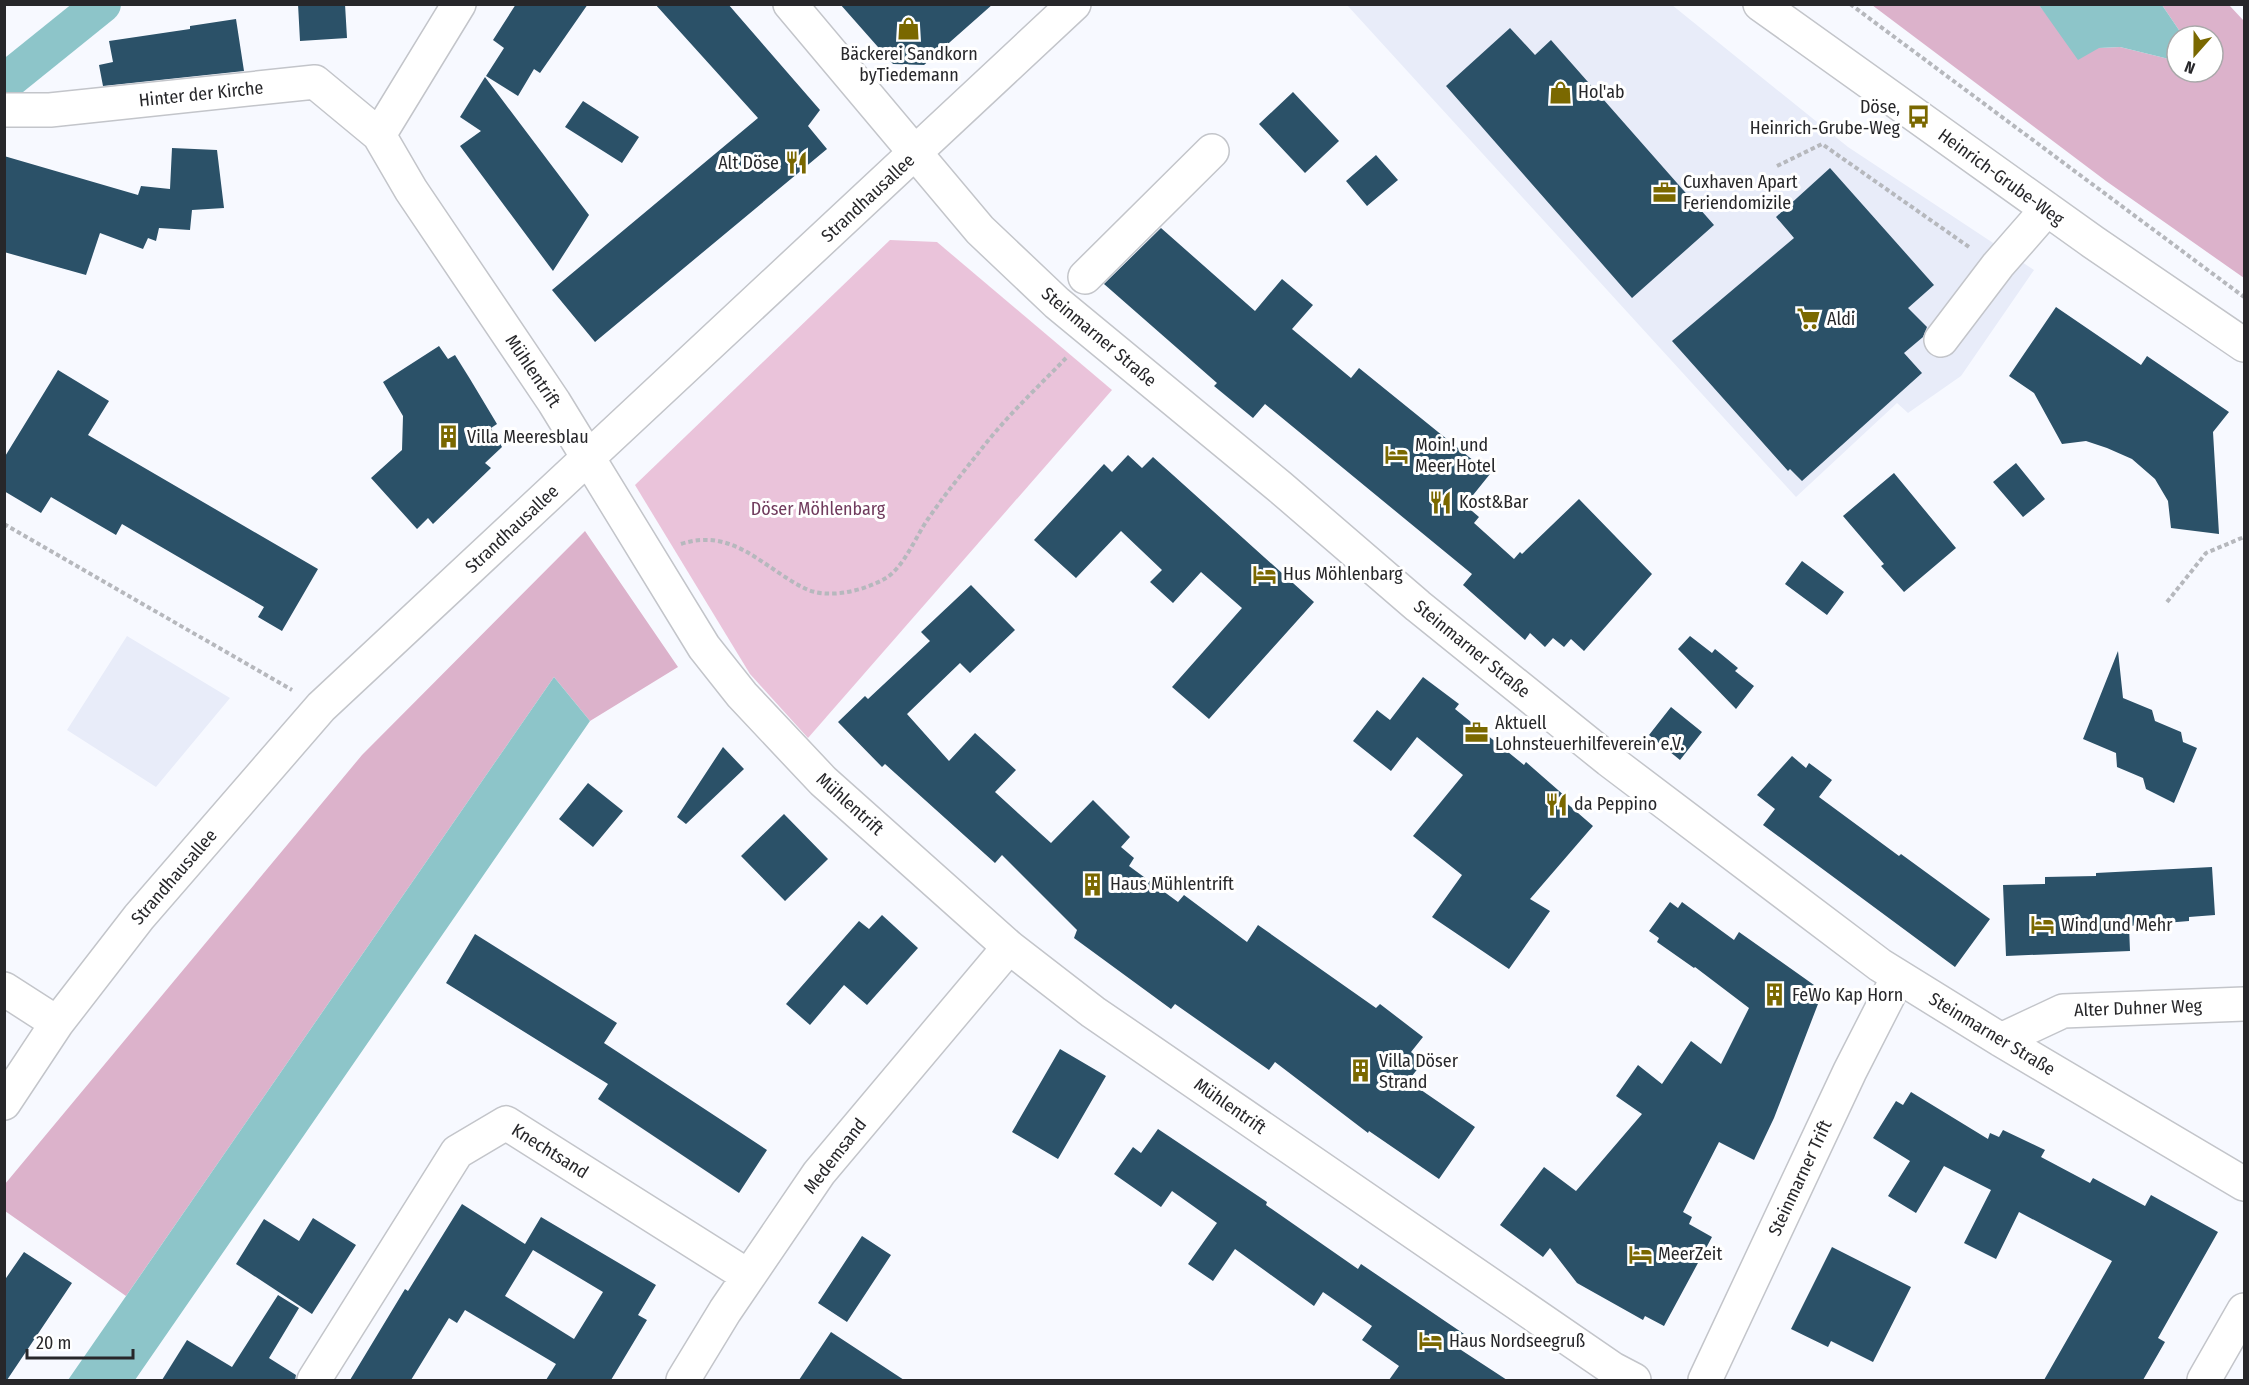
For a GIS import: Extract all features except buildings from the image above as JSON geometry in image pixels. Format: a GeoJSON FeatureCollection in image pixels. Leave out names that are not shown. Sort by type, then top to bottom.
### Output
{"type":"FeatureCollection","features":[{"type":"Feature","properties":{"kind":"street"},"geometry":{"type":"LineString","coordinates":[[379,135],[459,4]]}},
{"type":"Feature","properties":{"kind":"street","name":"Steinmarner Straße"},"geometry":{"type":"LineString","coordinates":[[790,4],[980,230],[1057,303],[1280,487],[1418,606],[1609,760],[1898,977],[2244,1184]]}},
{"type":"Feature","properties":{"kind":"street","name":"Strandhausallee"},"geometry":{"type":"LineString","coordinates":[[4,1103],[57,1023],[139,916],[321,707],[1074,4]]}},
{"type":"Feature","properties":{"kind":"street","name":"Heinrich-Grube-Weg"},"geometry":{"type":"LineString","coordinates":[[1760,4],[2047,209],[2244,345]]}},
{"type":"Feature","properties":{"kind":"street","name":"Hinter der Kirche"},"geometry":{"type":"LineString","coordinates":[[4,110],[50,110],[315,82],[379,135]]}},
{"type":"Feature","properties":{"kind":"street","name":"Mühlentrift"},"geometry":{"type":"LineString","coordinates":[[379,135],[411,190],[554,402],[704,647],[742,695],[823,781],[1009,947],[1093,1012],[1612,1369],[1634,1380]]}},
{"type":"Feature","properties":{"kind":"street"},"geometry":{"type":"LineString","coordinates":[[1085,277],[1212,152]]}},
{"type":"Feature","properties":{"kind":"street"},"geometry":{"type":"LineString","coordinates":[[1941,340],[1998,265],[2047,209]]}},
{"type":"Feature","properties":{"kind":"street","name":"Medemsand"},"geometry":{"type":"LineString","coordinates":[[687,1379],[748,1276],[819,1173],[1009,947]]}},
{"type":"Feature","properties":{"kind":"street","name":"Steinmarner Trift"},"geometry":{"type":"LineString","coordinates":[[1706,1380],[1850,1071],[1898,977]]}},
{"type":"Feature","properties":{"kind":"street"},"geometry":{"type":"LineString","coordinates":[[4,989],[57,1023]]}},
{"type":"Feature","properties":{"kind":"street","name":"Alter Duhner Weg"},"geometry":{"type":"LineString","coordinates":[[2001,1040],[2063,1011],[2244,1004]]}},
{"type":"Feature","properties":{"kind":"street","name":"Knechtsand"},"geometry":{"type":"LineString","coordinates":[[314,1380],[457,1152],[506,1123],[748,1276]]}},
{"type":"Feature","properties":{"kind":"street"},"geometry":{"type":"LineString","coordinates":[[2204,1380],[2244,1310]]}},
{"type":"Feature","properties":{"kind":"path"},"geometry":{"type":"LineString","coordinates":[[1850,4],[2244,297]]}},
{"type":"Feature","properties":{"kind":"path"},"geometry":{"type":"LineString","coordinates":[[1777,166],[1822,144],[1959,241],[1998,265]]}},
{"type":"Feature","properties":{"kind":"path"},"geometry":{"type":"LineString","coordinates":[[648,555],[691,541],[717,540],[739,547],[788,580],[810,591],[838,593],[865,587],[888,577],[904,558],[928,519],[985,444],[1069,354]]}},
{"type":"Feature","properties":{"kind":"path"},"geometry":{"type":"LineString","coordinates":[[4,524],[321,707]]}},
{"type":"Feature","properties":{"kind":"path"},"geometry":{"type":"LineString","coordinates":[[2167,602],[2206,553],[2244,537]]}},
{"type":"Feature","properties":{"kind":"shaded area"},"geometry":{"type":"Polygon","coordinates":[[[1347,5],[1672,5],[1848,147],[2034,270],[1961,376],[1908,413],[1897,403],[1796,497],[1347,5]]]}},
{"type":"Feature","properties":{"kind":"shaded area"},"geometry":{"type":"Polygon","coordinates":[[[1872,5],[2039,5],[2050,19],[2099,48],[2120,47],[2165,58],[2165,84],[2225,84],[2225,24],[2175,24],[2162,5],[2229,5],[2244,21],[2244,278],[2106,181],[1872,5]]]}},
{"type":"Feature","properties":{"kind":"shaded area"},"geometry":{"type":"Polygon","coordinates":[[[585,531],[678,667],[590,721],[554,677],[126,1296],[5,1211],[5,1184],[362,755],[585,531]]]}},
{"type":"Feature","properties":{"kind":"shaded area"},"geometry":{"type":"Polygon","coordinates":[[[127,636],[230,698],[156,787],[67,730],[127,636]]]}},
{"type":"Feature","properties":{"kind":"green space","name":"Döser Möhlenbarg"},"geometry":{"type":"Polygon","coordinates":[[[890,240],[937,242],[1112,390],[808,738],[750,674],[635,485],[890,240]]]}},
{"type":"Feature","properties":{"kind":"water"},"geometry":{"type":"Polygon","coordinates":[[[2039,5],[2162,5],[2175,24],[2165,24],[2165,58],[2120,47],[2099,48],[2078,60],[2039,5]]]}},
{"type":"Feature","properties":{"kind":"water"},"geometry":{"type":"Polygon","coordinates":[[[554,677],[590,721],[135,1380],[68,1380],[554,677]]]}},
{"type":"Feature","properties":{"kind":"waterway"},"geometry":{"type":"LineString","coordinates":[[4,83],[102,4]]}},
{"type":"Feature","properties":{"kind":"place","name":"Bäckerei Sandkorn byTiedemann"},"geometry":{"type":"Point","coordinates":[909,28]}},
{"type":"Feature","properties":{"kind":"place","name":"Hol'ab"},"geometry":{"type":"Point","coordinates":[1560,92]}},
{"type":"Feature","properties":{"kind":"place","name":"Döse, Heinrich-Grube-Weg"},"geometry":{"type":"Point","coordinates":[1918,117]}},
{"type":"Feature","properties":{"kind":"place","name":"Alt Döse"},"geometry":{"type":"Point","coordinates":[797,163]}},
{"type":"Feature","properties":{"kind":"place","name":"Cuxhaven Apart Feriendomizile"},"geometry":{"type":"Point","coordinates":[1665,192]}},
{"type":"Feature","properties":{"kind":"place","name":"Aldi"},"geometry":{"type":"Point","coordinates":[1809,319]}},
{"type":"Feature","properties":{"kind":"place","name":"Villa Meeresblau"},"geometry":{"type":"Point","coordinates":[449,437]}},
{"type":"Feature","properties":{"kind":"place","name":"Moin! und Meer Hotel"},"geometry":{"type":"Point","coordinates":[1397,455]}},
{"type":"Feature","properties":{"kind":"place","name":"Kost&Bar"},"geometry":{"type":"Point","coordinates":[1441,502]}},
{"type":"Feature","properties":{"kind":"place","name":"Hus Möhlenbarg"},"geometry":{"type":"Point","coordinates":[1265,574]}},
{"type":"Feature","properties":{"kind":"place","name":"Aktuell Lohnsteuerhilfeverein e.V."},"geometry":{"type":"Point","coordinates":[1477,733]}},
{"type":"Feature","properties":{"kind":"place","name":"da Peppino"},"geometry":{"type":"Point","coordinates":[1556,804]}},
{"type":"Feature","properties":{"kind":"place","name":"Haus Mühlentrift"},"geometry":{"type":"Point","coordinates":[1092,884]}},
{"type":"Feature","properties":{"kind":"place","name":"Wind und Mehr"},"geometry":{"type":"Point","coordinates":[2043,925]}},
{"type":"Feature","properties":{"kind":"place","name":"FeWo Kap Horn"},"geometry":{"type":"Point","coordinates":[1774,995]}},
{"type":"Feature","properties":{"kind":"place","name":"Villa Döser Strand"},"geometry":{"type":"Point","coordinates":[1361,1071]}},
{"type":"Feature","properties":{"kind":"place","name":"MeerZeit"},"geometry":{"type":"Point","coordinates":[1640,1254]}},
{"type":"Feature","properties":{"kind":"place","name":"Haus Nordseegruß"},"geometry":{"type":"Point","coordinates":[1431,1341]}}]}
